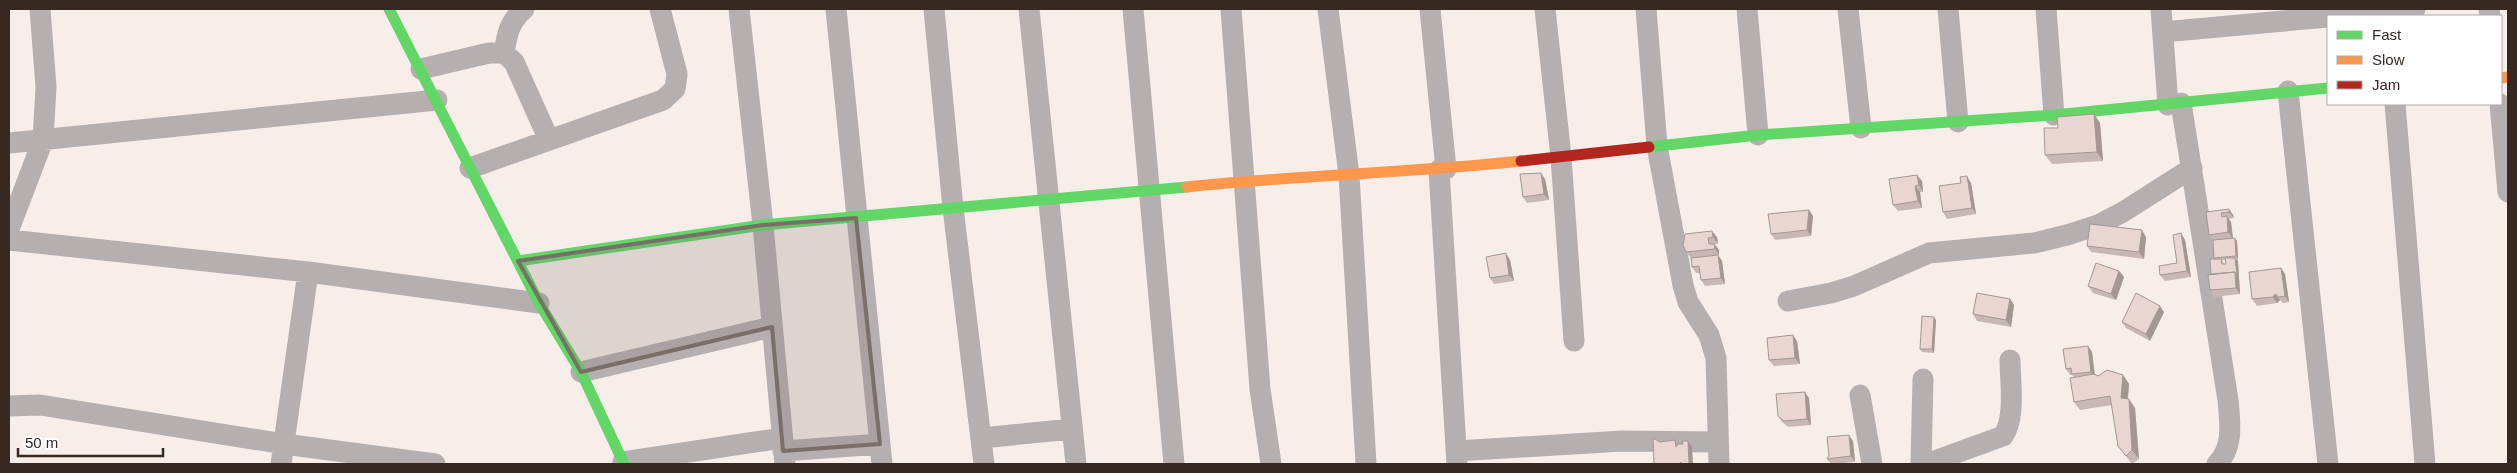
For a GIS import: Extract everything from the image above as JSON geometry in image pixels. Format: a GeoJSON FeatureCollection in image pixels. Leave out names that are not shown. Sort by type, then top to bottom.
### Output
{"type":"FeatureCollection","features":[{"type":"Feature","properties":{"kind":"street"},"geometry":{"type":"LineString","coordinates":[[9,229],[43,140],[46,87],[40,9]]}},
{"type":"Feature","properties":{"kind":"street"},"geometry":{"type":"LineString","coordinates":[[389,9],[421,68],[539,303],[581,372],[623,463],[783,451],[881,454],[836,9]]}},
{"type":"Feature","properties":{"kind":"street"},"geometry":{"type":"LineString","coordinates":[[504,53],[507,30],[514,18],[524,9]]}},
{"type":"Feature","properties":{"kind":"street"},"geometry":{"type":"LineString","coordinates":[[470,168],[663,100],[675,89],[677,74],[660,9]]}},
{"type":"Feature","properties":{"kind":"street"},"geometry":{"type":"LineString","coordinates":[[739,9],[763,225],[783,451]]}},
{"type":"Feature","properties":{"kind":"street"},"geometry":{"type":"LineString","coordinates":[[934,9],[953,208],[984,464]]}},
{"type":"Feature","properties":{"kind":"street"},"geometry":{"type":"LineString","coordinates":[[1030,9],[1076,464]]}},
{"type":"Feature","properties":{"kind":"street"},"geometry":{"type":"LineString","coordinates":[[1132,9],[1174,464]]}},
{"type":"Feature","properties":{"kind":"street"},"geometry":{"type":"LineString","coordinates":[[1231,9],[1260,389],[1271,464]]}},
{"type":"Feature","properties":{"kind":"street"},"geometry":{"type":"LineString","coordinates":[[1328,9],[1349,175],[1366,464]]}},
{"type":"Feature","properties":{"kind":"street"},"geometry":{"type":"LineString","coordinates":[[1430,9],[1442,169],[1457,458],[1613,441],[1718,442]]}},
{"type":"Feature","properties":{"kind":"street"},"geometry":{"type":"LineString","coordinates":[[1545,9],[1560,157],[1574,341]]}},
{"type":"Feature","properties":{"kind":"street"},"geometry":{"type":"LineString","coordinates":[[1646,9],[1657,146],[1683,285],[1688,302],[1709,335],[1716,358],[1719,464]]}},
{"type":"Feature","properties":{"kind":"street"},"geometry":{"type":"LineString","coordinates":[[1747,9],[1758,135]]}},
{"type":"Feature","properties":{"kind":"street"},"geometry":{"type":"LineString","coordinates":[[1848,9],[1862,128]]}},
{"type":"Feature","properties":{"kind":"street"},"geometry":{"type":"LineString","coordinates":[[1948,9],[1958,122]]}},
{"type":"Feature","properties":{"kind":"street"},"geometry":{"type":"LineString","coordinates":[[2046,9],[2054,115]]}},
{"type":"Feature","properties":{"kind":"street"},"geometry":{"type":"LineString","coordinates":[[2161,9],[2174,104],[2192,168],[2230,423],[2229,444],[2224,457],[2216,464]]}},
{"type":"Feature","properties":{"kind":"street"},"geometry":{"type":"LineString","coordinates":[[2345,15],[2415,9]]}},
{"type":"Feature","properties":{"kind":"street"},"geometry":{"type":"LineString","coordinates":[[2163,32],[2327,17]]}},
{"type":"Feature","properties":{"kind":"street"},"geometry":{"type":"LineString","coordinates":[[421,68],[490,53],[504,53],[514,62],[549,140]]}},
{"type":"Feature","properties":{"kind":"street"},"geometry":{"type":"LineString","coordinates":[[518,261],[763,225],[1048,201],[1243,181],[1442,169],[1758,135],[2054,115],[2327,88]]}},
{"type":"Feature","properties":{"kind":"street"},"geometry":{"type":"LineString","coordinates":[[2288,91],[2328,464]]}},
{"type":"Feature","properties":{"kind":"street"},"geometry":{"type":"LineString","coordinates":[[9,142],[437,100]]}},
{"type":"Feature","properties":{"kind":"street"},"geometry":{"type":"LineString","coordinates":[[2394,105],[2425,464]]}},
{"type":"Feature","properties":{"kind":"street"},"geometry":{"type":"LineString","coordinates":[[2500,105],[2508,192]]}},
{"type":"Feature","properties":{"kind":"street"},"geometry":{"type":"LineString","coordinates":[[1788,301],[1831,293],[1854,286],[1929,253],[2034,243],[2098,225],[2123,212],[2192,168]]}},
{"type":"Feature","properties":{"kind":"street"},"geometry":{"type":"LineString","coordinates":[[9,240],[308,272],[539,303]]}},
{"type":"Feature","properties":{"kind":"street"},"geometry":{"type":"LineString","coordinates":[[283,454],[308,272]]}},
{"type":"Feature","properties":{"kind":"street"},"geometry":{"type":"LineString","coordinates":[[581,372],[772,327]]}},
{"type":"Feature","properties":{"kind":"street"},"geometry":{"type":"LineString","coordinates":[[1926,464],[2003,436],[2010,423],[2010,360]]}},
{"type":"Feature","properties":{"kind":"street"},"geometry":{"type":"LineString","coordinates":[[1921,464],[1923,379]]}},
{"type":"Feature","properties":{"kind":"street"},"geometry":{"type":"LineString","coordinates":[[1860,395],[1872,464]]}},
{"type":"Feature","properties":{"kind":"street"},"geometry":{"type":"LineString","coordinates":[[9,406],[40,405],[283,454],[435,464]]}},
{"type":"Feature","properties":{"kind":"street"},"geometry":{"type":"LineString","coordinates":[[980,438],[1072,429]]}},
{"type":"Feature","properties":{"kind":"highlighted area"},"geometry":{"type":"Polygon","coordinates":[[[856,218],[880,444],[783,451],[772,327],[581,372],[518,261],[763,225],[856,218]]]}},
{"type":"Feature","properties":{"kind":"building"},"geometry":{"type":"Polygon","coordinates":[[[2094,114],[2097,152],[2045,155],[2044,128],[2058,128],[2057,117],[2094,114]]]}},
{"type":"Feature","properties":{"kind":"building"},"geometry":{"type":"Polygon","coordinates":[[[1541,173],[1544,194],[1523,197],[1520,174],[1541,173]]]}},
{"type":"Feature","properties":{"kind":"building"},"geometry":{"type":"Polygon","coordinates":[[[1917,175],[1919,185],[1915,186],[1918,201],[1893,205],[1889,179],[1917,175]]]}},
{"type":"Feature","properties":{"kind":"building"},"geometry":{"type":"Polygon","coordinates":[[[1967,176],[1972,208],[1943,212],[1939,186],[1961,183],[1960,177],[1967,176]]]}},
{"type":"Feature","properties":{"kind":"building"},"geometry":{"type":"Polygon","coordinates":[[[2229,209],[2229,212],[2221,213],[2222,217],[2227,216],[2228,232],[2209,235],[2206,212],[2229,209]]]}},
{"type":"Feature","properties":{"kind":"building"},"geometry":{"type":"Polygon","coordinates":[[[1809,210],[1807,230],[1771,234],[1768,214],[1809,210]]]}},
{"type":"Feature","properties":{"kind":"building"},"geometry":{"type":"Polygon","coordinates":[[[2090,224],[2142,230],[2139,252],[2087,246],[2090,224]]]}},
{"type":"Feature","properties":{"kind":"building"},"geometry":{"type":"Polygon","coordinates":[[[1712,231],[1713,237],[1708,238],[1709,244],[1714,244],[1715,249],[1686,252],[1683,245],[1685,234],[1712,231]]]}},
{"type":"Feature","properties":{"kind":"building"},"geometry":{"type":"Polygon","coordinates":[[[2181,233],[2187,271],[2160,275],[2159,266],[2177,263],[2173,235],[2181,233]]]}},
{"type":"Feature","properties":{"kind":"building"},"geometry":{"type":"Polygon","coordinates":[[[2235,238],[2236,256],[2214,258],[2213,240],[2235,238]]]}},
{"type":"Feature","properties":{"kind":"building"},"geometry":{"type":"Polygon","coordinates":[[[1506,253],[1509,275],[1490,278],[1486,257],[1506,253]]]}},
{"type":"Feature","properties":{"kind":"building"},"geometry":{"type":"Polygon","coordinates":[[[1718,255],[1721,278],[1701,280],[1699,266],[1692,267],[1691,258],[1718,255]]]}},
{"type":"Feature","properties":{"kind":"building"},"geometry":{"type":"Polygon","coordinates":[[[2225,258],[2235,258],[2237,275],[2235,272],[2211,274],[2210,259],[2221,259],[2222,264],[2226,264],[2225,258]]]}},
{"type":"Feature","properties":{"kind":"building"},"geometry":{"type":"Polygon","coordinates":[[[2096,263],[2119,271],[2111,294],[2088,286],[2096,263]]]}},
{"type":"Feature","properties":{"kind":"building"},"geometry":{"type":"Polygon","coordinates":[[[2281,268],[2285,296],[2279,297],[2275,294],[2273,297],[2252,299],[2249,272],[2281,268]]]}},
{"type":"Feature","properties":{"kind":"building"},"geometry":{"type":"Polygon","coordinates":[[[2235,272],[2236,288],[2210,290],[2208,275],[2235,272]]]}},
{"type":"Feature","properties":{"kind":"building"},"geometry":{"type":"Polygon","coordinates":[[[1977,293],[2010,299],[2006,320],[1973,314],[1977,293]]]}},
{"type":"Feature","properties":{"kind":"building"},"geometry":{"type":"Polygon","coordinates":[[[2136,293],[2160,306],[2146,334],[2122,322],[2136,293]]]}},
{"type":"Feature","properties":{"kind":"building"},"geometry":{"type":"Polygon","coordinates":[[[1922,316],[1934,317],[1932,349],[1920,349],[1922,316]]]}},
{"type":"Feature","properties":{"kind":"building"},"geometry":{"type":"Polygon","coordinates":[[[1793,335],[1795,358],[1769,360],[1767,338],[1793,335]]]}},
{"type":"Feature","properties":{"kind":"building"},"geometry":{"type":"Polygon","coordinates":[[[2088,346],[2091,372],[2072,374],[2071,368],[2066,369],[2063,349],[2088,346]]]}},
{"type":"Feature","properties":{"kind":"building"},"geometry":{"type":"Polygon","coordinates":[[[2107,370],[2123,375],[2121,398],[2129,399],[2132,450],[2126,456],[2118,446],[2110,396],[2074,402],[2070,378],[2094,374],[2098,376],[2107,370]]]}},
{"type":"Feature","properties":{"kind":"building"},"geometry":{"type":"Polygon","coordinates":[[[1805,392],[1807,419],[1784,421],[1778,416],[1776,394],[1805,392]]]}},
{"type":"Feature","properties":{"kind":"building"},"geometry":{"type":"Polygon","coordinates":[[[1849,435],[1851,456],[1827,459],[1829,455],[1827,437],[1849,435]]]}},
{"type":"Feature","properties":{"kind":"building"},"geometry":{"type":"Polygon","coordinates":[[[1653,438],[1660,442],[1675,440],[1676,447],[1678,444],[1683,444],[1682,441],[1688,441],[1689,464],[1682,464],[1681,462],[1680,464],[1654,464],[1653,438]]]}},
{"type":"Feature","properties":{"kind":"traffic: fast"},"geometry":{"type":"LineString","coordinates":[[389,9],[539,303],[581,372],[624,464]]}},
{"type":"Feature","properties":{"kind":"traffic: fast"},"geometry":{"type":"LineString","coordinates":[[1649,147],[1758,135],[2054,115],[2327,88]]}},
{"type":"Feature","properties":{"kind":"traffic: fast"},"geometry":{"type":"LineString","coordinates":[[518,261],[763,225],[1187,187]]}},
{"type":"Feature","properties":{"kind":"traffic: slow"},"geometry":{"type":"LineString","coordinates":[[2502,78],[2508,77]]}},
{"type":"Feature","properties":{"kind":"traffic: slow"},"geometry":{"type":"LineString","coordinates":[[1187,187],[1521,161]]}},
{"type":"Feature","properties":{"kind":"traffic: jam"},"geometry":{"type":"LineString","coordinates":[[1521,161],[1649,147]]}}]}
